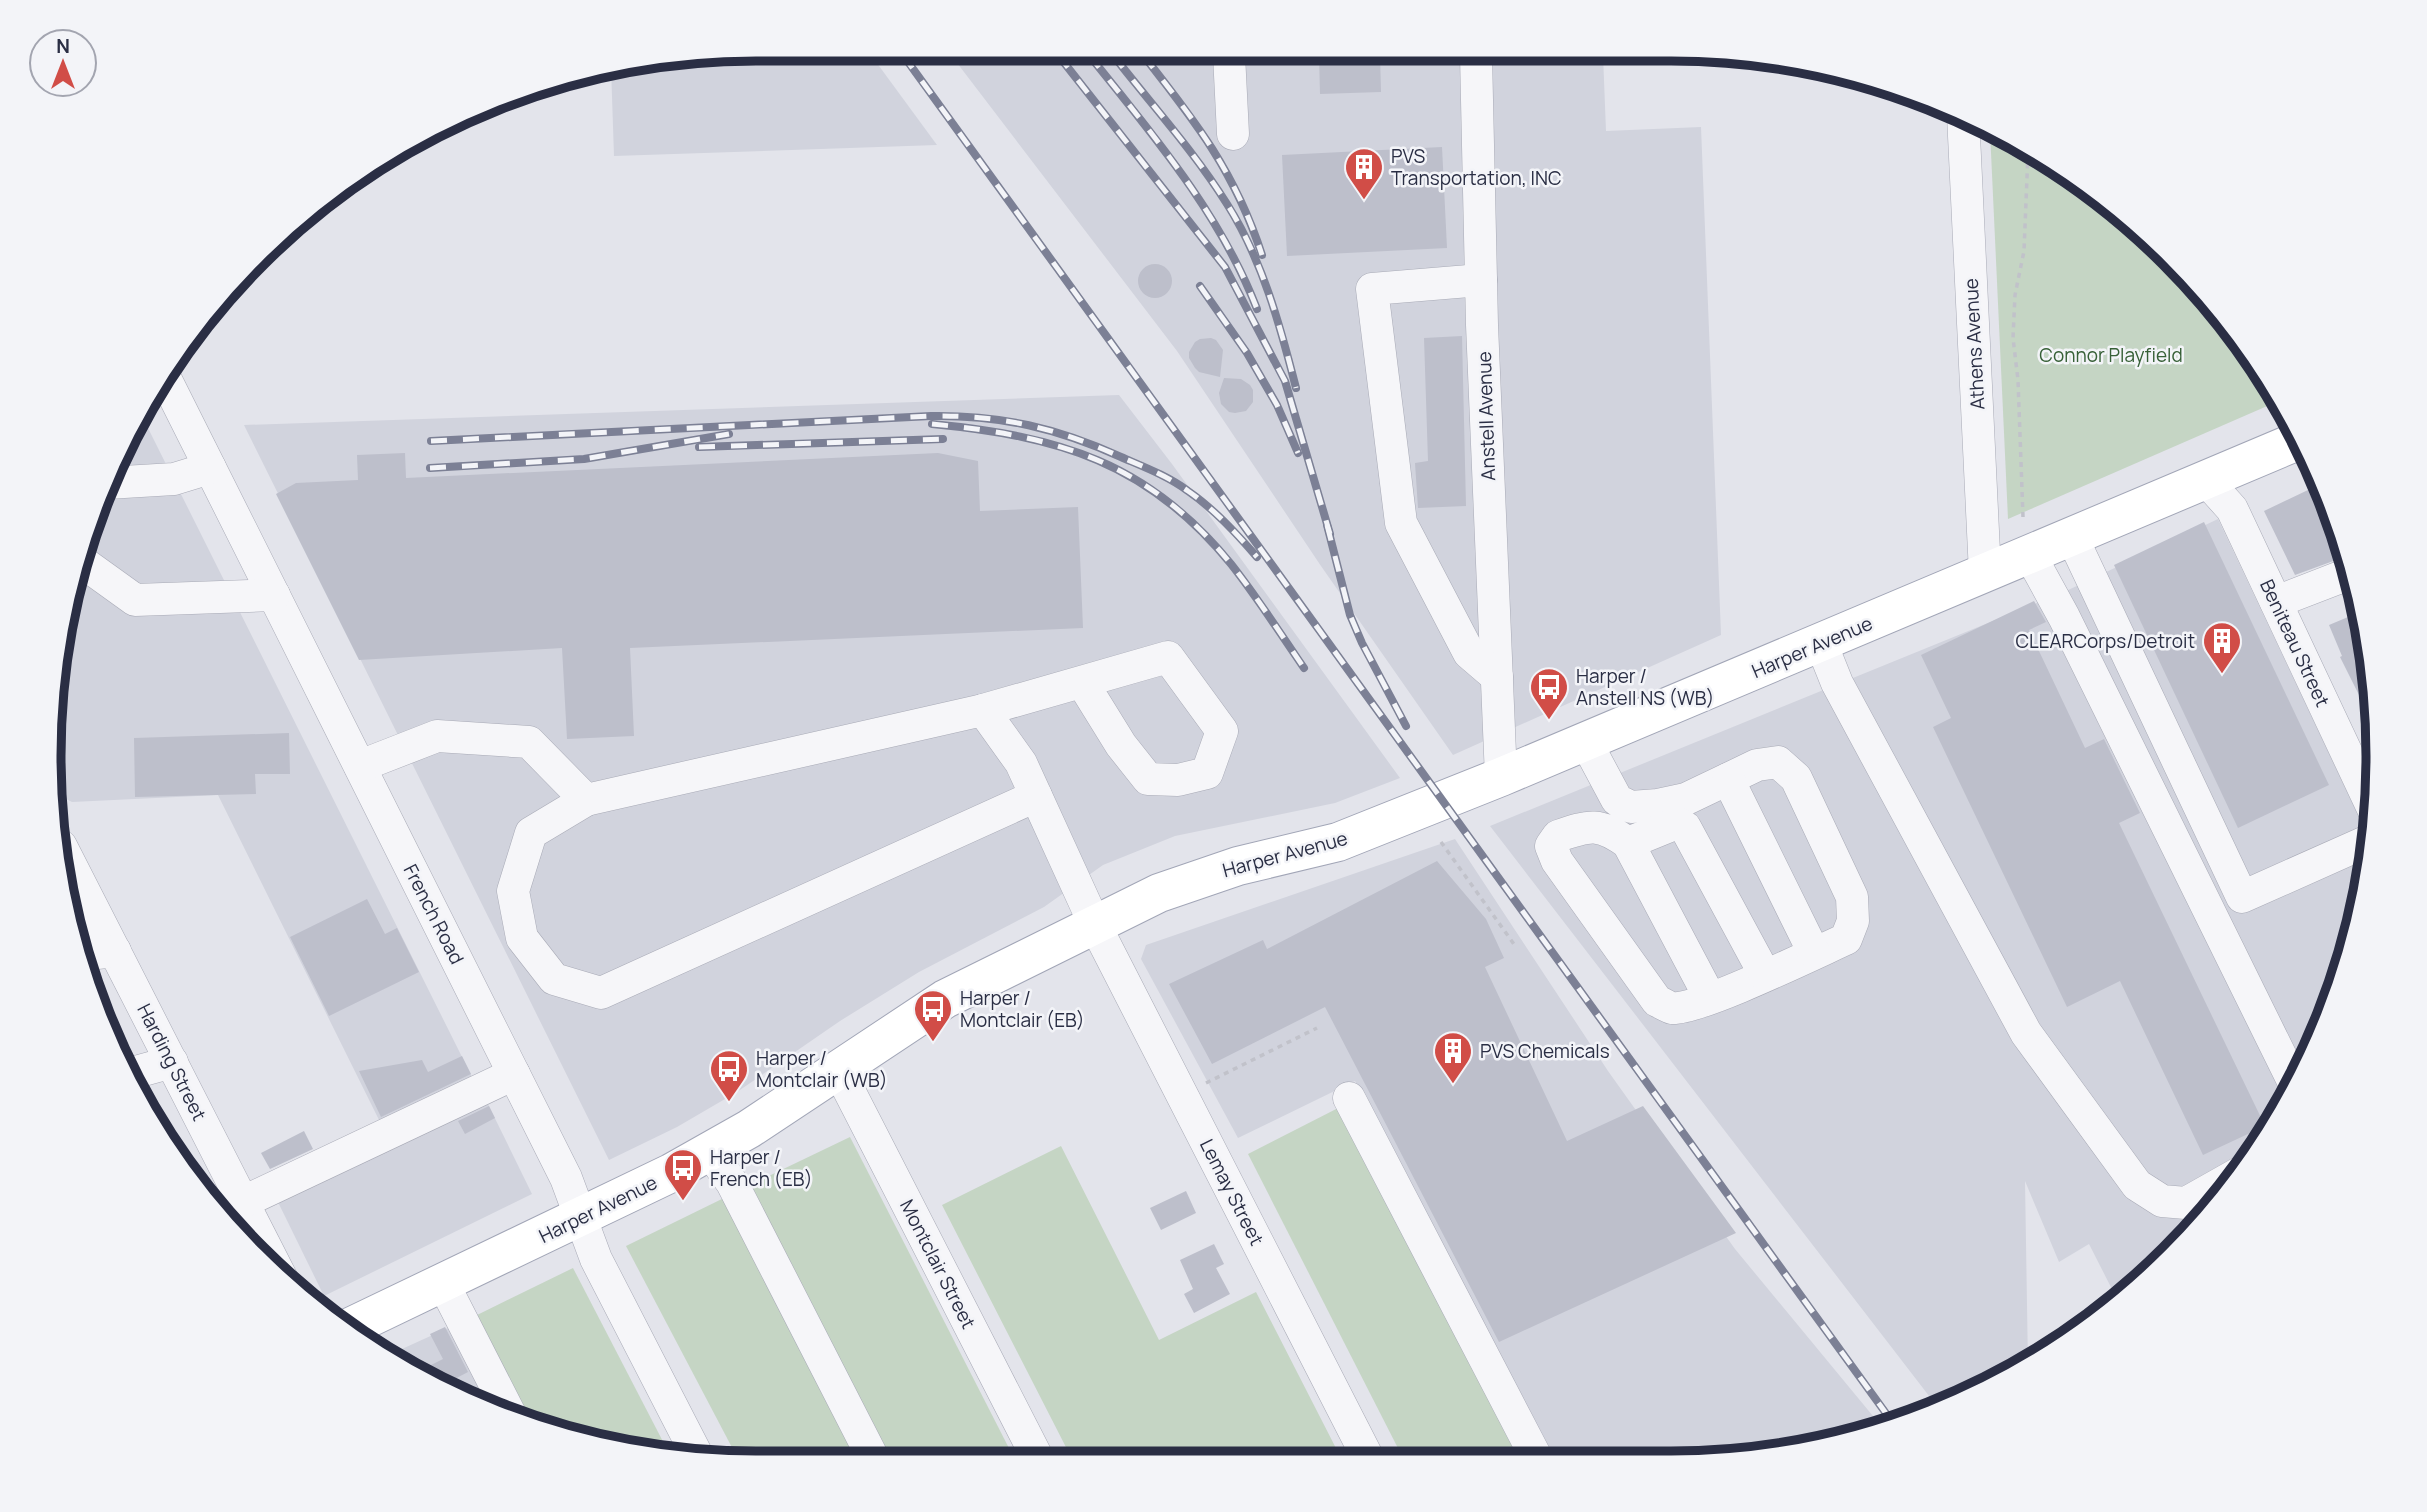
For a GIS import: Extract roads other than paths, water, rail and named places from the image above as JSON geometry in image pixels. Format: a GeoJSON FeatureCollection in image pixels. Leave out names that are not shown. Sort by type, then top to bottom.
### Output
{"type":"FeatureCollection","features":[{"type":"Feature","properties":{"kind":"main road","name":"Harper Avenue"},"geometry":{"type":"LineString","coordinates":[[356,1324],[580,1218],[710,1152],[946,999],[1159,893],[1238,866],[1338,842],[1586,742],[2291,444]]}},
{"type":"Feature","properties":{"kind":"street"},"geometry":{"type":"LineString","coordinates":[[1229,61],[1233,134]]}},
{"type":"Feature","properties":{"kind":"street","name":"Anstell Avenue"},"geometry":{"type":"LineString","coordinates":[[1476,61],[1481,280],[1501,777]]}},
{"type":"Feature","properties":{"kind":"street","name":"Athens Avenue"},"geometry":{"type":"LineString","coordinates":[[1964,126],[1985,573]]}},
{"type":"Feature","properties":{"kind":"street"},"geometry":{"type":"LineString","coordinates":[[1481,280],[1372,289],[1401,523],[1469,653],[1497,677]]}},
{"type":"Feature","properties":{"kind":"street","name":"French Road"},"geometry":{"type":"LineString","coordinates":[[169,385],[566,1178],[596,1259],[693,1447]]}},
{"type":"Feature","properties":{"kind":"street"},"geometry":{"type":"LineString","coordinates":[[118,482],[174,479],[210,468]]}},
{"type":"Feature","properties":{"kind":"street","name":"Beniteau Street"},"geometry":{"type":"LineString","coordinates":[[2206,480],[2232,509],[2364,791]]}},
{"type":"Feature","properties":{"kind":"street"},"geometry":{"type":"LineString","coordinates":[[2072,537],[2242,897],[2360,844]]}},
{"type":"Feature","properties":{"kind":"street"},"geometry":{"type":"LineString","coordinates":[[2030,555],[2064,617],[2289,1073]]}},
{"type":"Feature","properties":{"kind":"street"},"geometry":{"type":"LineString","coordinates":[[88,566],[135,600],[274,595]]}},
{"type":"Feature","properties":{"kind":"street"},"geometry":{"type":"LineString","coordinates":[[2276,603],[2342,577]]}},
{"type":"Feature","properties":{"kind":"street"},"geometry":{"type":"LineString","coordinates":[[1821,643],[1837,683],[2026,1034],[2137,1185],[2162,1201],[2186,1203],[2216,1186]]}},
{"type":"Feature","properties":{"kind":"street"},"geometry":{"type":"LineString","coordinates":[[1036,796],[601,993],[554,979],[522,937],[513,891],[531,833],[586,800],[983,710],[1168,657],[1223,731],[1207,773],[1178,780],[1149,779],[1121,745],[1082,682]]}},
{"type":"Feature","properties":{"kind":"street","name":"Lemay Street"},"geometry":{"type":"LineString","coordinates":[[983,710],[1021,763],[1095,925],[1364,1451]]}},
{"type":"Feature","properties":{"kind":"street"},"geometry":{"type":"LineString","coordinates":[[360,766],[437,736],[529,742],[586,800]]}},
{"type":"Feature","properties":{"kind":"street"},"geometry":{"type":"LineString","coordinates":[[1586,742],[1617,800],[1631,807],[1686,799],[1757,765],[1778,762],[1796,778],[1852,897],[1853,921],[1846,939],[1765,975],[1710,998],[1686,1006],[1672,1008],[1657,1001],[1557,861],[1552,846],[1558,835],[1589,825],[1610,830],[1628,843],[1710,998]]}},
{"type":"Feature","properties":{"kind":"street"},"geometry":{"type":"LineString","coordinates":[[1728,779],[1814,953]]}},
{"type":"Feature","properties":{"kind":"street"},"geometry":{"type":"LineString","coordinates":[[1628,843],[1677,823],[1685,827],[1765,975]]}},
{"type":"Feature","properties":{"kind":"street","name":"Harding Street"},"geometry":{"type":"LineString","coordinates":[[70,863],[172,1062],[232,1208],[243,1223]]}},
{"type":"Feature","properties":{"kind":"street"},"geometry":{"type":"LineString","coordinates":[[90,954],[115,951]]}},
{"type":"Feature","properties":{"kind":"street"},"geometry":{"type":"LineString","coordinates":[[137,1072],[172,1062]]}},
{"type":"Feature","properties":{"kind":"street","name":"Montclair Street"},"geometry":{"type":"LineString","coordinates":[[838,1069],[1034,1451]]}},
{"type":"Feature","properties":{"kind":"street"},"geometry":{"type":"LineString","coordinates":[[232,1208],[514,1074]]}},
{"type":"Feature","properties":{"kind":"street"},"geometry":{"type":"LineString","coordinates":[[1349,1098],[1533,1451]]}},
{"type":"Feature","properties":{"kind":"street"},"geometry":{"type":"LineString","coordinates":[[710,1152],[732,1184],[869,1451]]}},
{"type":"Feature","properties":{"kind":"street"},"geometry":{"type":"LineString","coordinates":[[443,1283],[505,1403]]}},
{"type":"Feature","properties":{"kind":"railway"},"geometry":{"type":"LineString","coordinates":[[907,61],[1888,1416]]}},
{"type":"Feature","properties":{"kind":"railway"},"geometry":{"type":"LineString","coordinates":[[1063,61],[1225,267],[1285,381],[1330,534]]}},
{"type":"Feature","properties":{"kind":"railway"},"geometry":{"type":"LineString","coordinates":[[1094,61],[1183,176],[1224,240],[1257,309]]}},
{"type":"Feature","properties":{"kind":"railway"},"geometry":{"type":"LineString","coordinates":[[1118,61],[1201,165],[1239,225],[1269,293],[1296,388]]}},
{"type":"Feature","properties":{"kind":"railway"},"geometry":{"type":"LineString","coordinates":[[1148,61],[1212,149],[1239,198],[1262,255]]}},
{"type":"Feature","properties":{"kind":"railway"},"geometry":{"type":"LineString","coordinates":[[1200,286],[1247,353],[1277,405],[1298,453]]}},
{"type":"Feature","properties":{"kind":"railway"},"geometry":{"type":"LineString","coordinates":[[431,441],[931,416],[1005,421],[1074,438],[1164,476],[1207,506],[1257,557]]}},
{"type":"Feature","properties":{"kind":"railway"},"geometry":{"type":"LineString","coordinates":[[932,424],[978,429],[1060,447],[1098,460],[1133,478],[1167,501],[1199,529],[1231,564],[1304,668]]}},
{"type":"Feature","properties":{"kind":"railway"},"geometry":{"type":"LineString","coordinates":[[430,468],[584,459],[729,434]]}},
{"type":"Feature","properties":{"kind":"railway"},"geometry":{"type":"LineString","coordinates":[[699,447],[943,439]]}},
{"type":"Feature","properties":{"kind":"railway"},"geometry":{"type":"LineString","coordinates":[[1327,525],[1350,615],[1406,726]]}},
{"type":"Feature","properties":{"kind":"place","name":"PVS Transportation, INC"},"geometry":{"type":"Point","coordinates":[1364,201]}},
{"type":"Feature","properties":{"kind":"place","name":"CLEARCorps/Detroit"},"geometry":{"type":"Point","coordinates":[2222,675]}},
{"type":"Feature","properties":{"kind":"place","name":"Harper / Anstell NS (WB)"},"geometry":{"type":"Point","coordinates":[1549,721]}},
{"type":"Feature","properties":{"kind":"place","name":"Harper / Montclair (EB)"},"geometry":{"type":"Point","coordinates":[933,1043]}},
{"type":"Feature","properties":{"kind":"place","name":"PVS Chemicals"},"geometry":{"type":"Point","coordinates":[1453,1085]}},
{"type":"Feature","properties":{"kind":"place","name":"Harper / Montclair (WB)"},"geometry":{"type":"Point","coordinates":[729,1103]}},
{"type":"Feature","properties":{"kind":"place","name":"Harper / French (EB)"},"geometry":{"type":"Point","coordinates":[683,1202]}},
{"type":"Feature","properties":{"kind":"park label","name":"Connor Playfield"},"geometry":{"type":"Point","coordinates":[2111,355]}}]}
